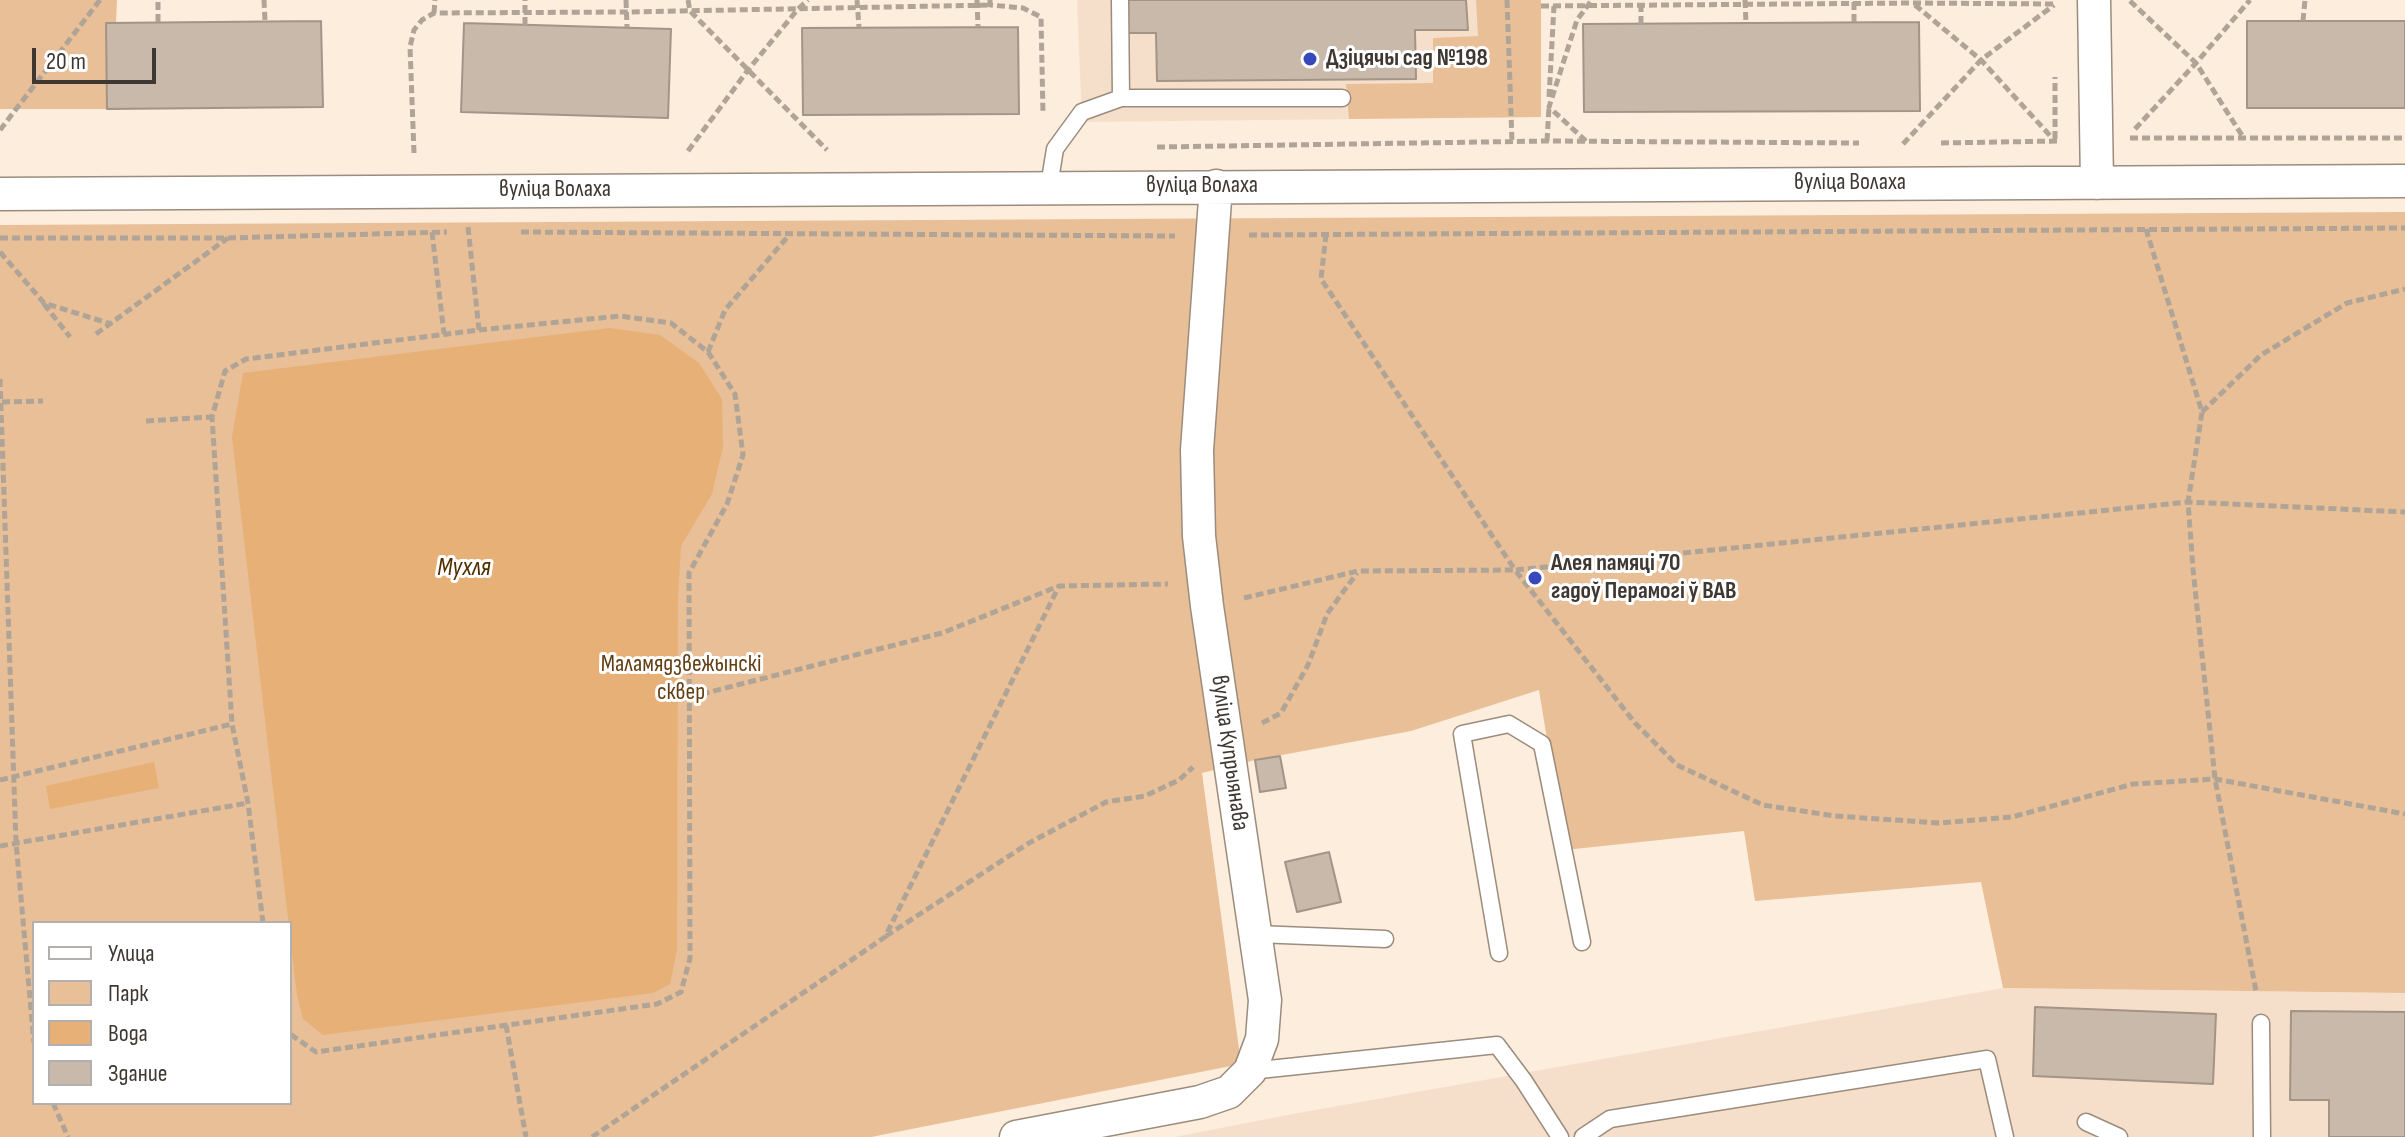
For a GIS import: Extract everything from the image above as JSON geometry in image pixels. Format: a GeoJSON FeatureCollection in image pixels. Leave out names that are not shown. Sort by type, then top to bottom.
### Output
{"type":"FeatureCollection","features":[{"type":"Feature","properties":{"kind":"street"},"geometry":{"type":"LineString","coordinates":[[2094,0],[2097,183]]}},
{"type":"Feature","properties":{"kind":"street","name":"вуліца Волаха"},"geometry":{"type":"LineString","coordinates":[[0,194],[2405,181]]}},
{"type":"Feature","properties":{"kind":"street","name":"вуліца Купрыянава"},"geometry":{"type":"LineString","coordinates":[[1216,186],[1197,450],[1199,536],[1265,1000],[1262,1039],[1250,1071]]}},
{"type":"Feature","properties":{"kind":"street"},"geometry":{"type":"LineString","coordinates":[[1016,1137],[1200,1102],[1229,1092],[1250,1071]]}},
{"type":"Feature","properties":{"kind":"lane"},"geometry":{"type":"LineString","coordinates":[[1120,0],[1121,98]]}},
{"type":"Feature","properties":{"kind":"lane"},"geometry":{"type":"LineString","coordinates":[[1049,186],[1055,149],[1082,112],[1121,98],[1342,98]]}},
{"type":"Feature","properties":{"kind":"lane"},"geometry":{"type":"LineString","coordinates":[[1499,953],[1462,734],[1509,724],[1542,744],[1582,942]]}},
{"type":"Feature","properties":{"kind":"lane"},"geometry":{"type":"LineString","coordinates":[[1256,934],[1385,939]]}},
{"type":"Feature","properties":{"kind":"lane"},"geometry":{"type":"LineString","coordinates":[[2261,1023],[2262,1137]]}},
{"type":"Feature","properties":{"kind":"lane"},"geometry":{"type":"LineString","coordinates":[[1250,1071],[1497,1045],[1560,1137]]}},
{"type":"Feature","properties":{"kind":"lane"},"geometry":{"type":"LineString","coordinates":[[1583,1137],[1610,1119],[1987,1059],[2005,1137]]}},
{"type":"Feature","properties":{"kind":"lane"},"geometry":{"type":"LineString","coordinates":[[2086,1122],[2119,1137]]}},
{"type":"Feature","properties":{"kind":"path"},"geometry":{"type":"LineString","coordinates":[[0,130],[100,0]]}},
{"type":"Feature","properties":{"kind":"path"},"geometry":{"type":"LineString","coordinates":[[158,0],[158,22]]}},
{"type":"Feature","properties":{"kind":"path"},"geometry":{"type":"LineString","coordinates":[[264,0],[265,21]]}},
{"type":"Feature","properties":{"kind":"path"},"geometry":{"type":"LineString","coordinates":[[434,13],[435,0]]}},
{"type":"Feature","properties":{"kind":"path"},"geometry":{"type":"LineString","coordinates":[[525,0],[525,25]]}},
{"type":"Feature","properties":{"kind":"path"},"geometry":{"type":"LineString","coordinates":[[626,0],[627,27]]}},
{"type":"Feature","properties":{"kind":"path"},"geometry":{"type":"LineString","coordinates":[[688,0],[690,11],[827,150],[812,150]]}},
{"type":"Feature","properties":{"kind":"path"},"geometry":{"type":"LineString","coordinates":[[688,151],[748,70],[808,0]]}},
{"type":"Feature","properties":{"kind":"path"},"geometry":{"type":"LineString","coordinates":[[1507,0],[1512,142]]}},
{"type":"Feature","properties":{"kind":"path"},"geometry":{"type":"LineString","coordinates":[[1549,107],[1577,20],[1592,0]]}},
{"type":"Feature","properties":{"kind":"path"},"geometry":{"type":"LineString","coordinates":[[2130,0],[2196,63],[2244,137]]}},
{"type":"Feature","properties":{"kind":"path"},"geometry":{"type":"LineString","coordinates":[[2250,0],[2126,138],[2405,138]]}},
{"type":"Feature","properties":{"kind":"path"},"geometry":{"type":"LineString","coordinates":[[2303,21],[2305,0]]}},
{"type":"Feature","properties":{"kind":"path"},"geometry":{"type":"LineString","coordinates":[[977,2],[978,27]]}},
{"type":"Feature","properties":{"kind":"path"},"geometry":{"type":"LineString","coordinates":[[414,153],[410,47],[414,30],[422,20],[434,13],[798,9],[858,4],[990,2],[1023,8],[1041,17],[1043,104]]}},
{"type":"Feature","properties":{"kind":"path"},"geometry":{"type":"LineString","coordinates":[[1745,2],[1746,23]]}},
{"type":"Feature","properties":{"kind":"path"},"geometry":{"type":"LineString","coordinates":[[1541,6],[1745,2],[2055,4],[1981,60],[1903,144],[1918,143]]}},
{"type":"Feature","properties":{"kind":"path"},"geometry":{"type":"LineString","coordinates":[[1854,2],[1854,22]]}},
{"type":"Feature","properties":{"kind":"path"},"geometry":{"type":"LineString","coordinates":[[1914,2],[1981,60],[2055,141]]}},
{"type":"Feature","properties":{"kind":"path"},"geometry":{"type":"LineString","coordinates":[[1641,3],[1641,24]]}},
{"type":"Feature","properties":{"kind":"path"},"geometry":{"type":"LineString","coordinates":[[858,4],[859,27]]}},
{"type":"Feature","properties":{"kind":"path"},"geometry":{"type":"LineString","coordinates":[[1547,141],[1554,6]]}},
{"type":"Feature","properties":{"kind":"path"},"geometry":{"type":"LineString","coordinates":[[1549,107],[1586,141]]}},
{"type":"Feature","properties":{"kind":"path"},"geometry":{"type":"LineString","coordinates":[[1149,147],[1547,141],[1871,143]]}},
{"type":"Feature","properties":{"kind":"path"},"geometry":{"type":"LineString","coordinates":[[1933,143],[2096,141]]}},
{"type":"Feature","properties":{"kind":"path"},"geometry":{"type":"LineString","coordinates":[[673,151],[704,151]]}},
{"type":"Feature","properties":{"kind":"path"},"geometry":{"type":"LineString","coordinates":[[403,153],[425,153]]}},
{"type":"Feature","properties":{"kind":"path"},"geometry":{"type":"LineString","coordinates":[[514,232],[1211,236],[2405,228]]}},
{"type":"Feature","properties":{"kind":"path"},"geometry":{"type":"LineString","coordinates":[[2146,229],[2202,412],[2188,502],[2215,779],[2256,991]]}},
{"type":"Feature","properties":{"kind":"path"},"geometry":{"type":"LineString","coordinates":[[468,232],[479,330]]}},
{"type":"Feature","properties":{"kind":"path"},"geometry":{"type":"LineString","coordinates":[[0,238],[228,238],[484,232]]}},
{"type":"Feature","properties":{"kind":"path"},"geometry":{"type":"LineString","coordinates":[[432,233],[444,334]]}},
{"type":"Feature","properties":{"kind":"path"},"geometry":{"type":"LineString","coordinates":[[708,352],[725,310],[790,234]]}},
{"type":"Feature","properties":{"kind":"path"},"geometry":{"type":"LineString","coordinates":[[1326,234],[1321,279],[1515,570],[1635,723],[1677,765],[1763,805],[1835,816],[1939,823],[2012,817],[2133,784],[2215,779],[2405,814]]}},
{"type":"Feature","properties":{"kind":"path"},"geometry":{"type":"LineString","coordinates":[[96,334],[228,238]]}},
{"type":"Feature","properties":{"kind":"path"},"geometry":{"type":"LineString","coordinates":[[0,252],[70,337]]}},
{"type":"Feature","properties":{"kind":"path"},"geometry":{"type":"LineString","coordinates":[[2202,412],[2261,355],[2347,303],[2405,289]]}},
{"type":"Feature","properties":{"kind":"path"},"geometry":{"type":"LineString","coordinates":[[44,303],[111,324]]}},
{"type":"Feature","properties":{"kind":"path"},"geometry":{"type":"LineString","coordinates":[[263,921],[248,803],[232,724],[212,417],[225,371],[246,359],[479,330],[620,316],[671,323],[708,352],[735,394],[743,455],[727,504],[689,573],[690,958],[681,992],[657,1004],[316,1052],[292,1035]]}},
{"type":"Feature","properties":{"kind":"path"},"geometry":{"type":"LineString","coordinates":[[0,379],[16,842],[32,1021]]}},
{"type":"Feature","properties":{"kind":"path"},"geometry":{"type":"LineString","coordinates":[[2,402],[43,401]]}},
{"type":"Feature","properties":{"kind":"path"},"geometry":{"type":"LineString","coordinates":[[146,421],[212,417]]}},
{"type":"Feature","properties":{"kind":"path"},"geometry":{"type":"LineString","coordinates":[[690,697],[942,633],[1059,586],[1206,595],[1358,571],[1515,570],[2188,502],[2405,512]]}},
{"type":"Feature","properties":{"kind":"path"},"geometry":{"type":"LineString","coordinates":[[592,1137],[1029,843],[1106,802],[1145,796],[1179,780],[1206,756],[1281,713],[1308,665],[1327,614],[1358,571]]}},
{"type":"Feature","properties":{"kind":"path"},"geometry":{"type":"LineString","coordinates":[[885,937],[1059,586]]}},
{"type":"Feature","properties":{"kind":"path"},"geometry":{"type":"LineString","coordinates":[[0,780],[232,724]]}},
{"type":"Feature","properties":{"kind":"path"},"geometry":{"type":"LineString","coordinates":[[0,846],[248,803]]}},
{"type":"Feature","properties":{"kind":"path"},"geometry":{"type":"LineString","coordinates":[[506,1025],[526,1137]]}},
{"type":"Feature","properties":{"kind":"path"},"geometry":{"type":"LineString","coordinates":[[54,1105],[68,1137]]}},
{"type":"Feature","properties":{"kind":"shaded area","name":"Дзіцячы сад №198"},"geometry":{"type":"Polygon","coordinates":[[[1077,0],[1541,0],[1541,117],[1082,122],[1077,0]]]}},
{"type":"Feature","properties":{"kind":"shaded area"},"geometry":{"type":"Polygon","coordinates":[[[2003,988],[2405,993],[2405,1137],[1175,1137],[1287,1115],[2003,988]]]}},
{"type":"Feature","properties":{"kind":"green space"},"geometry":{"type":"Polygon","coordinates":[[[0,0],[117,0],[116,23],[106,24],[107,109],[0,109],[0,0]]]}},
{"type":"Feature","properties":{"kind":"green space"},"geometry":{"type":"Polygon","coordinates":[[[1476,0],[1541,0],[1541,117],[1349,119],[1346,84],[1433,83],[1433,38],[1478,36],[1476,0]]]}},
{"type":"Feature","properties":{"kind":"green space","name":"Маламядзвежынскі сквер"},"geometry":{"type":"Polygon","coordinates":[[[2405,212],[2405,993],[2003,988],[1981,882],[1755,901],[1744,831],[1565,850],[1539,690],[1411,731],[1202,773],[1241,1064],[871,1137],[0,1137],[0,225],[2405,212]]]}},
{"type":"Feature","properties":{"kind":"water","name":"Мухля"},"geometry":{"type":"Polygon","coordinates":[[[610,328],[660,335],[699,363],[722,399],[723,447],[712,494],[681,546],[678,595],[677,949],[670,984],[653,993],[323,1035],[303,1019],[297,995],[292,921],[288,921],[232,437],[243,373],[610,328]]]}},
{"type":"Feature","properties":{"kind":"water"},"geometry":{"type":"Polygon","coordinates":[[[154,762],[159,788],[50,809],[46,786],[154,762]]]}},
{"type":"Feature","properties":{"kind":"building"},"geometry":{"type":"Polygon","coordinates":[[[1128,0],[1466,0],[1468,30],[1415,30],[1416,79],[1157,81],[1156,33],[1128,33],[1128,0]]]}},
{"type":"Feature","properties":{"kind":"building"},"geometry":{"type":"Polygon","coordinates":[[[321,21],[323,107],[107,109],[106,23],[321,21]]]}},
{"type":"Feature","properties":{"kind":"building"},"geometry":{"type":"Polygon","coordinates":[[[2247,21],[2405,21],[2405,108],[2247,108],[2247,21]]]}},
{"type":"Feature","properties":{"kind":"building"},"geometry":{"type":"Polygon","coordinates":[[[1919,22],[1920,111],[1584,112],[1583,24],[1919,22]]]}},
{"type":"Feature","properties":{"kind":"building"},"geometry":{"type":"Polygon","coordinates":[[[464,23],[671,29],[668,118],[461,112],[464,23]]]}},
{"type":"Feature","properties":{"kind":"building"},"geometry":{"type":"Polygon","coordinates":[[[1018,27],[1019,114],[803,115],[802,28],[1018,27]]]}},
{"type":"Feature","properties":{"kind":"building"},"geometry":{"type":"Polygon","coordinates":[[[1280,756],[1286,788],[1260,792],[1255,760],[1280,756]]]}},
{"type":"Feature","properties":{"kind":"building"},"geometry":{"type":"Polygon","coordinates":[[[1329,852],[1341,902],[1297,912],[1285,862],[1329,852]]]}},
{"type":"Feature","properties":{"kind":"building"},"geometry":{"type":"Polygon","coordinates":[[[2035,1007],[2216,1014],[2213,1084],[2033,1076],[2035,1007]]]}},
{"type":"Feature","properties":{"kind":"building"},"geometry":{"type":"Polygon","coordinates":[[[2291,1011],[2405,1012],[2405,1137],[2329,1137],[2329,1100],[2290,1100],[2291,1011]]]}},
{"type":"Feature","properties":{"kind":"place","name":"Дзіцячы сад №198"},"geometry":{"type":"Point","coordinates":[1310,59]}},
{"type":"Feature","properties":{"kind":"place","name":"Алея памяці 70 гадоў Перамогі ў ВАВ"},"geometry":{"type":"Point","coordinates":[1535,578]}}]}
